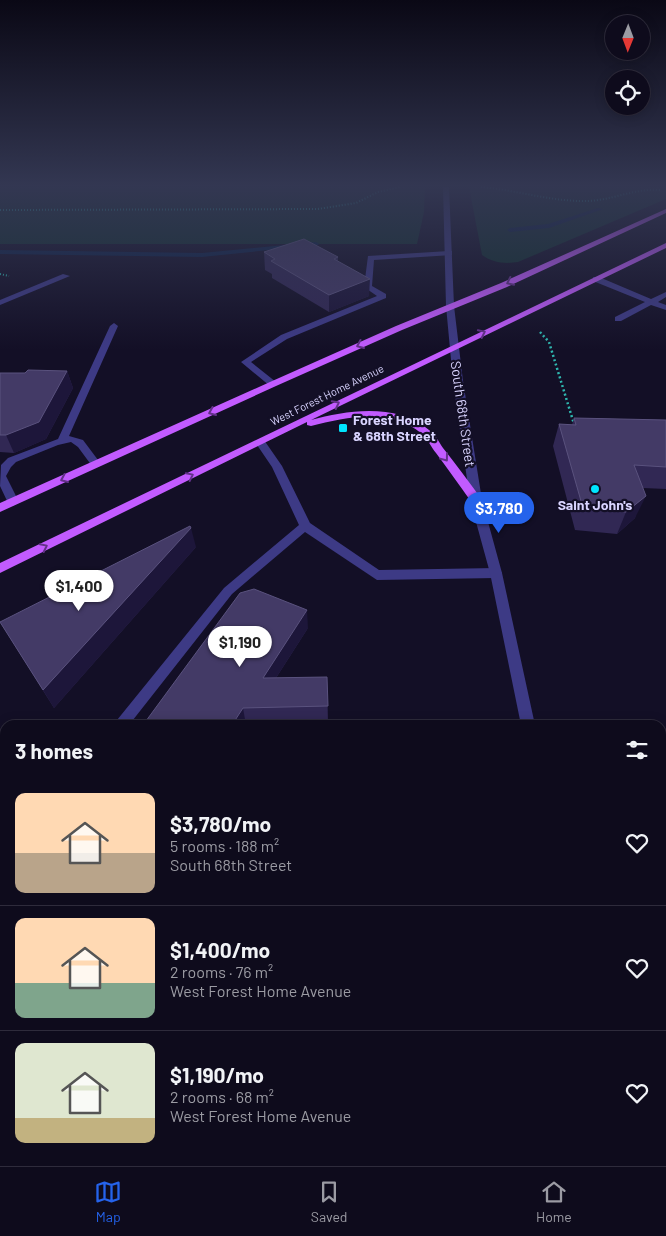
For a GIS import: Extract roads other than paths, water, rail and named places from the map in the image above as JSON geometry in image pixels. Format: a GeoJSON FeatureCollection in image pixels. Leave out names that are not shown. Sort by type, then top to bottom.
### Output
{"type":"FeatureCollection","features":[{"type":"Feature","properties":{"kind":"main road"},"geometry":{"type":"LineString","coordinates":[[0,508],[273,384],[450,306],[504,285],[599,241]]}},
{"type":"Feature","properties":{"kind":"main road","name":"West Forest Home Avenue"},"geometry":{"type":"LineString","coordinates":[[0,568],[454,346],[666,245]]}},
{"type":"Feature","properties":{"kind":"main road"},"geometry":{"type":"LineString","coordinates":[[276,434],[335,416],[363,414],[389,416],[408,422],[426,433],[476,500]]}},
{"type":"Feature","properties":{"kind":"street","name":"South 68th Street"},"geometry":{"type":"LineString","coordinates":[[448,241],[450,306],[454,346],[476,500],[496,573],[527,720]]}},
{"type":"Feature","properties":{"kind":"street"},"geometry":{"type":"LineString","coordinates":[[273,384],[245,362],[284,337],[382,296],[368,287],[371,258],[449,253]]}},
{"type":"Feature","properties":{"kind":"street"},"geometry":{"type":"LineString","coordinates":[[0,303],[66,276]]}},
{"type":"Feature","properties":{"kind":"street"},"geometry":{"type":"LineString","coordinates":[[596,279],[666,308]]}},
{"type":"Feature","properties":{"kind":"street"},"geometry":{"type":"LineString","coordinates":[[618,318],[666,294]]}},
{"type":"Feature","properties":{"kind":"street"},"geometry":{"type":"LineString","coordinates":[[62,440],[114,326]]}},
{"type":"Feature","properties":{"kind":"street"},"geometry":{"type":"LineString","coordinates":[[13,502],[0,476],[6,465],[12,460],[62,440],[72,438],[76,440],[96,464]]}},
{"type":"Feature","properties":{"kind":"street"},"geometry":{"type":"LineString","coordinates":[[260,442],[277,466],[305,526],[378,575],[496,573]]}},
{"type":"Feature","properties":{"kind":"street"},"geometry":{"type":"LineString","coordinates":[[124,720],[228,591],[305,526]]}},
{"type":"Feature","properties":{"kind":"waterway"},"geometry":{"type":"LineString","coordinates":[[0,252],[202,255],[316,244]]}},
{"type":"Feature","properties":{"kind":"place","name":"Forest Home & 68th Street"},"geometry":{"type":"Point","coordinates":[343,428]}},
{"type":"Feature","properties":{"kind":"place","name":"Saint John's"},"geometry":{"type":"Point","coordinates":[595,489]}}]}
